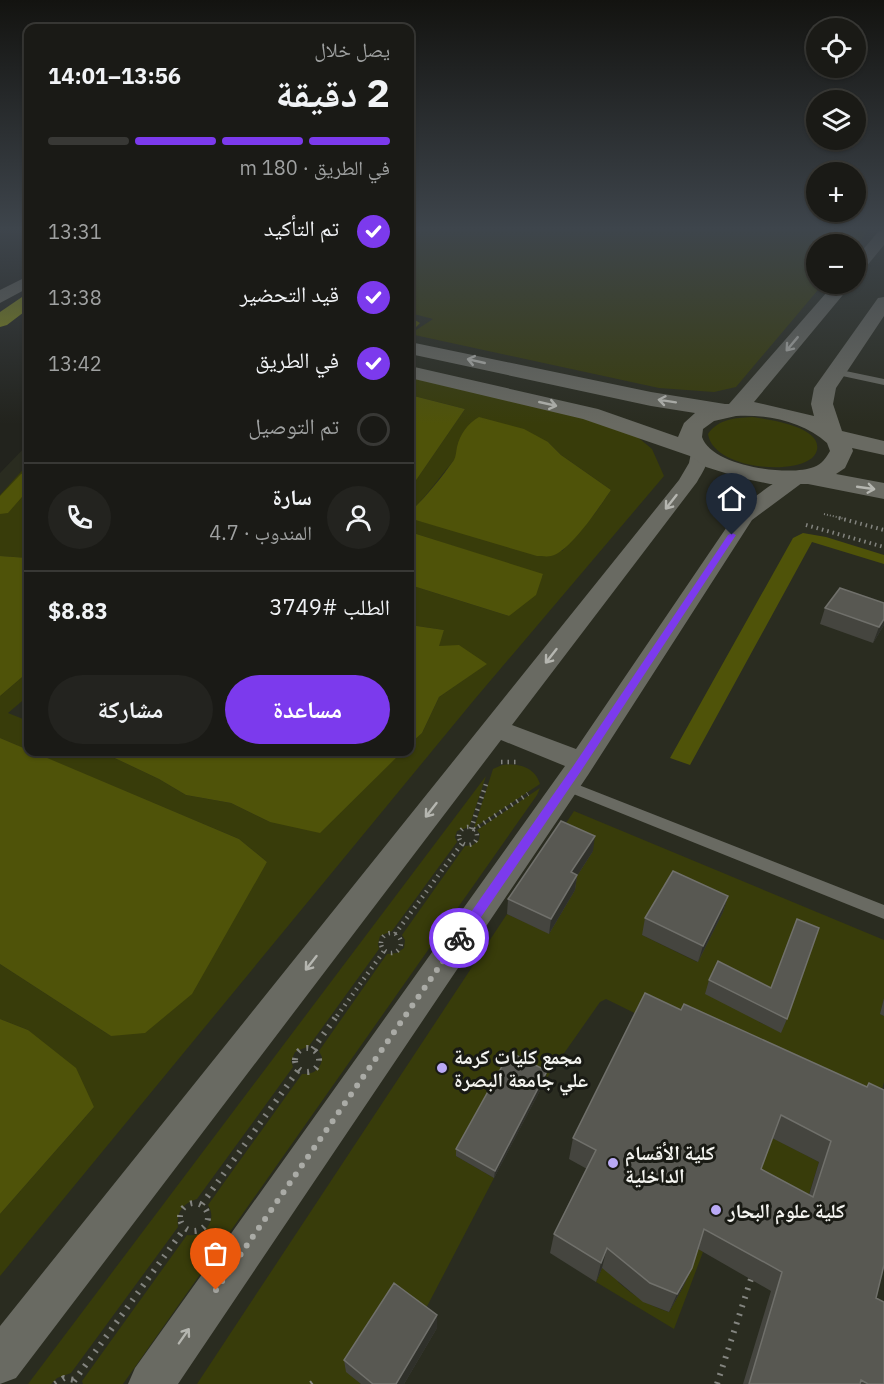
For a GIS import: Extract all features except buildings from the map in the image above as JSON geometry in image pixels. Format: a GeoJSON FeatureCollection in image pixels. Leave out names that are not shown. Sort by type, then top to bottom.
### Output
{"type":"FeatureCollection","features":[{"type":"Feature","properties":{"kind":"highway"},"geometry":{"type":"LineString","coordinates":[[6,325],[24,305]]}},
{"type":"Feature","properties":{"kind":"street"},"geometry":{"type":"LineString","coordinates":[[0,1362],[687,482],[698,463],[698,451],[690,440],[690,430],[696,422],[709,415],[730,410],[758,386],[834,295]]}},
{"type":"Feature","properties":{"kind":"street"},"geometry":{"type":"LineString","coordinates":[[414,373],[590,414],[698,451],[718,464],[736,471],[779,478],[803,476],[824,471],[835,464],[841,455],[840,445],[831,434],[822,404],[822,396],[884,302]]}},
{"type":"Feature","properties":{"kind":"street"},"geometry":{"type":"LineString","coordinates":[[414,349],[651,399],[730,410],[755,409],[796,416],[831,434],[884,448]]}},
{"type":"Feature","properties":{"kind":"street"},"geometry":{"type":"LineString","coordinates":[[151,1384],[561,779],[744,516],[769,496],[803,476],[884,491]]}},
{"type":"Feature","properties":{"kind":"street"},"geometry":{"type":"LineString","coordinates":[[495,728],[561,779]]}},
{"type":"Feature","properties":{"kind":"lane"},"geometry":{"type":"LineString","coordinates":[[836,372],[884,382]]}},
{"type":"Feature","properties":{"kind":"lane"},"geometry":{"type":"LineString","coordinates":[[561,779],[884,912]]}},
{"type":"Feature","properties":{"kind":"path"},"geometry":{"type":"LineString","coordinates":[[824,514],[884,530]]}},
{"type":"Feature","properties":{"kind":"path"},"geometry":{"type":"LineString","coordinates":[[806,525],[884,547]]}},
{"type":"Feature","properties":{"kind":"path"},"geometry":{"type":"LineString","coordinates":[[472,830],[488,776]]}},
{"type":"Feature","properties":{"kind":"path"},"geometry":{"type":"LineString","coordinates":[[472,830],[561,779]]}},
{"type":"Feature","properties":{"kind":"path"},"geometry":{"type":"LineString","coordinates":[[384,951],[380,943],[383,938],[396,934],[462,842],[475,841],[477,833],[463,829],[459,833],[459,840],[462,842]]}},
{"type":"Feature","properties":{"kind":"path"},"geometry":{"type":"LineString","coordinates":[[384,951],[392,952],[401,947],[402,941],[396,934]]}},
{"type":"Feature","properties":{"kind":"path"},"geometry":{"type":"LineString","coordinates":[[313,1049],[318,1054],[317,1065],[310,1070],[299,1069],[295,1064],[296,1056],[302,1050],[313,1049],[384,951]]}},
{"type":"Feature","properties":{"kind":"path"},"geometry":{"type":"LineString","coordinates":[[202,1204],[299,1069]]}},
{"type":"Feature","properties":{"kind":"path"},"geometry":{"type":"LineString","coordinates":[[194,1202],[202,1204],[208,1211],[204,1225],[195,1231],[184,1229],[180,1220],[182,1211],[194,1202]]}},
{"type":"Feature","properties":{"kind":"path"},"geometry":{"type":"LineString","coordinates":[[55,1384],[64,1378],[76,1382],[184,1229]]}},
{"type":"Feature","properties":{"kind":"path"},"geometry":{"type":"LineString","coordinates":[[717,1384],[751,1279]]}},
{"type":"Feature","properties":{"kind":"path"},"geometry":{"type":"LineString","coordinates":[[311,1384],[318,1379]]}},
{"type":"Feature","properties":{"kind":"shaded area","name":"مجمع كليات كرمة علي جامعة البصرة"},"geometry":{"type":"Polygon","coordinates":[[[414,295],[884,295],[884,1384],[0,1384],[0,473],[24,448],[24,756],[414,756],[414,295]]]}},
{"type":"Feature","properties":{"kind":"shaded area"},"geometry":{"type":"Polygon","coordinates":[[[414,396],[465,409],[414,483],[414,396]]]}},
{"type":"Feature","properties":{"kind":"shaded area"},"geometry":{"type":"Polygon","coordinates":[[[479,417],[524,429],[548,442],[561,455],[611,490],[584,528],[559,553],[537,556],[414,520],[414,508],[434,487],[454,460],[462,433],[471,422],[479,417]]]}},
{"type":"Feature","properties":{"kind":"shaded area"},"geometry":{"type":"Polygon","coordinates":[[[414,533],[543,574],[536,595],[509,616],[414,586],[414,533]]]}},
{"type":"Feature","properties":{"kind":"shaded area"},"geometry":{"type":"Polygon","coordinates":[[[803,533],[826,537],[884,555],[884,564],[812,542],[690,765],[670,758],[793,538],[803,533]]]}},
{"type":"Feature","properties":{"kind":"shaded area"},"geometry":{"type":"Polygon","coordinates":[[[0,556],[24,558],[24,675],[0,696],[0,556]]]}},
{"type":"Feature","properties":{"kind":"shaded area"},"geometry":{"type":"Polygon","coordinates":[[[414,626],[444,630],[439,646],[459,645],[487,664],[439,697],[422,733],[414,740],[414,626]]]}},
{"type":"Feature","properties":{"kind":"shaded area"},"geometry":{"type":"Polygon","coordinates":[[[0,738],[24,748],[24,756],[43,756],[239,839],[267,862],[192,994],[145,1033],[111,1036],[0,964],[0,738]]]}},
{"type":"Feature","properties":{"kind":"shaded area"},"geometry":{"type":"Polygon","coordinates":[[[110,756],[398,756],[320,833],[270,822],[231,803],[186,795],[159,779],[110,756]]]}},
{"type":"Feature","properties":{"kind":"shaded area"},"geometry":{"type":"Polygon","coordinates":[[[0,1019],[28,1030],[76,1068],[94,1107],[0,1214],[0,1019]]]}},
{"type":"Feature","properties":{"kind":"green space"},"geometry":{"type":"Polygon","coordinates":[[[414,295],[814,295],[736,387],[714,392],[659,388],[414,335],[414,331],[433,319],[414,314],[414,295]]]}},
{"type":"Feature","properties":{"kind":"green space"},"geometry":{"type":"Polygon","coordinates":[[[414,375],[629,430],[652,449],[664,476],[474,700],[0,1276],[0,1214],[94,1107],[28,1030],[0,1019],[0,964],[111,1036],[267,862],[239,839],[42,756],[110,756],[159,779],[186,795],[231,803],[270,822],[366,785],[398,756],[414,756],[414,740],[422,733],[439,697],[486,664],[438,646],[444,630],[414,626],[414,586],[509,616],[543,575],[414,533],[414,520],[460,532],[562,551],[596,512],[611,490],[561,455],[548,442],[456,458],[414,508],[414,483],[465,409],[414,396],[414,375]]]}},
{"type":"Feature","properties":{"kind":"green space"},"geometry":{"type":"Polygon","coordinates":[[[752,417],[792,425],[803,430],[816,442],[815,454],[798,465],[768,467],[736,461],[713,445],[708,434],[717,425],[733,419],[752,417]]]}},
{"type":"Feature","properties":{"kind":"green space"},"geometry":{"type":"Polygon","coordinates":[[[24,468],[24,558],[0,556],[0,495],[24,468]]]}},
{"type":"Feature","properties":{"kind":"green space"},"geometry":{"type":"Polygon","coordinates":[[[24,675],[24,699],[8,713],[24,719],[24,748],[0,738],[0,696],[24,675]]]}},
{"type":"Feature","properties":{"kind":"green space"},"geometry":{"type":"Polygon","coordinates":[[[502,765],[525,767],[538,778],[540,784],[474,828],[493,769],[502,765]]]}},
{"type":"Feature","properties":{"kind":"green space"},"geometry":{"type":"Polygon","coordinates":[[[486,776],[469,827],[457,831],[455,837],[457,842],[392,931],[380,936],[379,949],[309,1046],[295,1052],[291,1061],[293,1067],[197,1199],[188,1203],[179,1213],[178,1227],[71,1373],[57,1378],[51,1384],[28,1384],[486,776]]]}},
{"type":"Feature","properties":{"kind":"green space"},"geometry":{"type":"Polygon","coordinates":[[[540,788],[123,1384],[83,1384],[82,1381],[187,1235],[199,1233],[208,1227],[211,1211],[208,1205],[302,1074],[319,1068],[322,1057],[319,1051],[387,954],[397,953],[404,948],[405,940],[402,935],[465,846],[473,845],[479,840],[480,834],[477,830],[540,788]]]}},
{"type":"Feature","properties":{"kind":"green space"},"geometry":{"type":"Polygon","coordinates":[[[574,811],[884,940],[884,998],[880,1014],[884,1016],[884,1082],[878,1103],[666,1003],[657,1024],[606,999],[600,1002],[546,1079],[510,1060],[456,1156],[494,1178],[422,1316],[347,1371],[361,1384],[197,1384],[507,914],[549,933],[534,872],[574,811]],[[723,912],[642,935],[697,962],[723,912]],[[792,933],[759,1022],[781,1032],[792,933]]]}},
{"type":"Feature","properties":{"kind":"green space"},"geometry":{"type":"Polygon","coordinates":[[[771,1137],[819,1162],[802,1217],[751,1190],[771,1137]]]}},
{"type":"Feature","properties":{"kind":"green space"},"geometry":{"type":"Polygon","coordinates":[[[631,1203],[703,1252],[674,1329],[596,1282],[631,1203]],[[620,1269],[618,1282],[642,1300],[669,1312],[683,1287],[620,1269]]]}},
{"type":"Feature","properties":{"kind":"waterway"},"geometry":{"type":"LineString","coordinates":[[0,508],[24,482]]}},
{"type":"Feature","properties":{"kind":"way so far"},"geometry":{"type":"LineString","coordinates":[[216,1290],[459,938]]}},
{"type":"Feature","properties":{"kind":"place","name":"مجمع كليات كرمة علي جامعة البصرة"},"geometry":{"type":"Point","coordinates":[442,1068]}},
{"type":"Feature","properties":{"kind":"place","name":"كلية الأقسام الداخلية"},"geometry":{"type":"Point","coordinates":[613,1163]}},
{"type":"Feature","properties":{"kind":"place","name":"كلية علوم البحار"},"geometry":{"type":"Point","coordinates":[716,1210]}},
{"type":"Feature","properties":{"kind":"route"},"geometry":{"type":"LineString","coordinates":[[459,938],[578,768],[732,535]]}}]}
